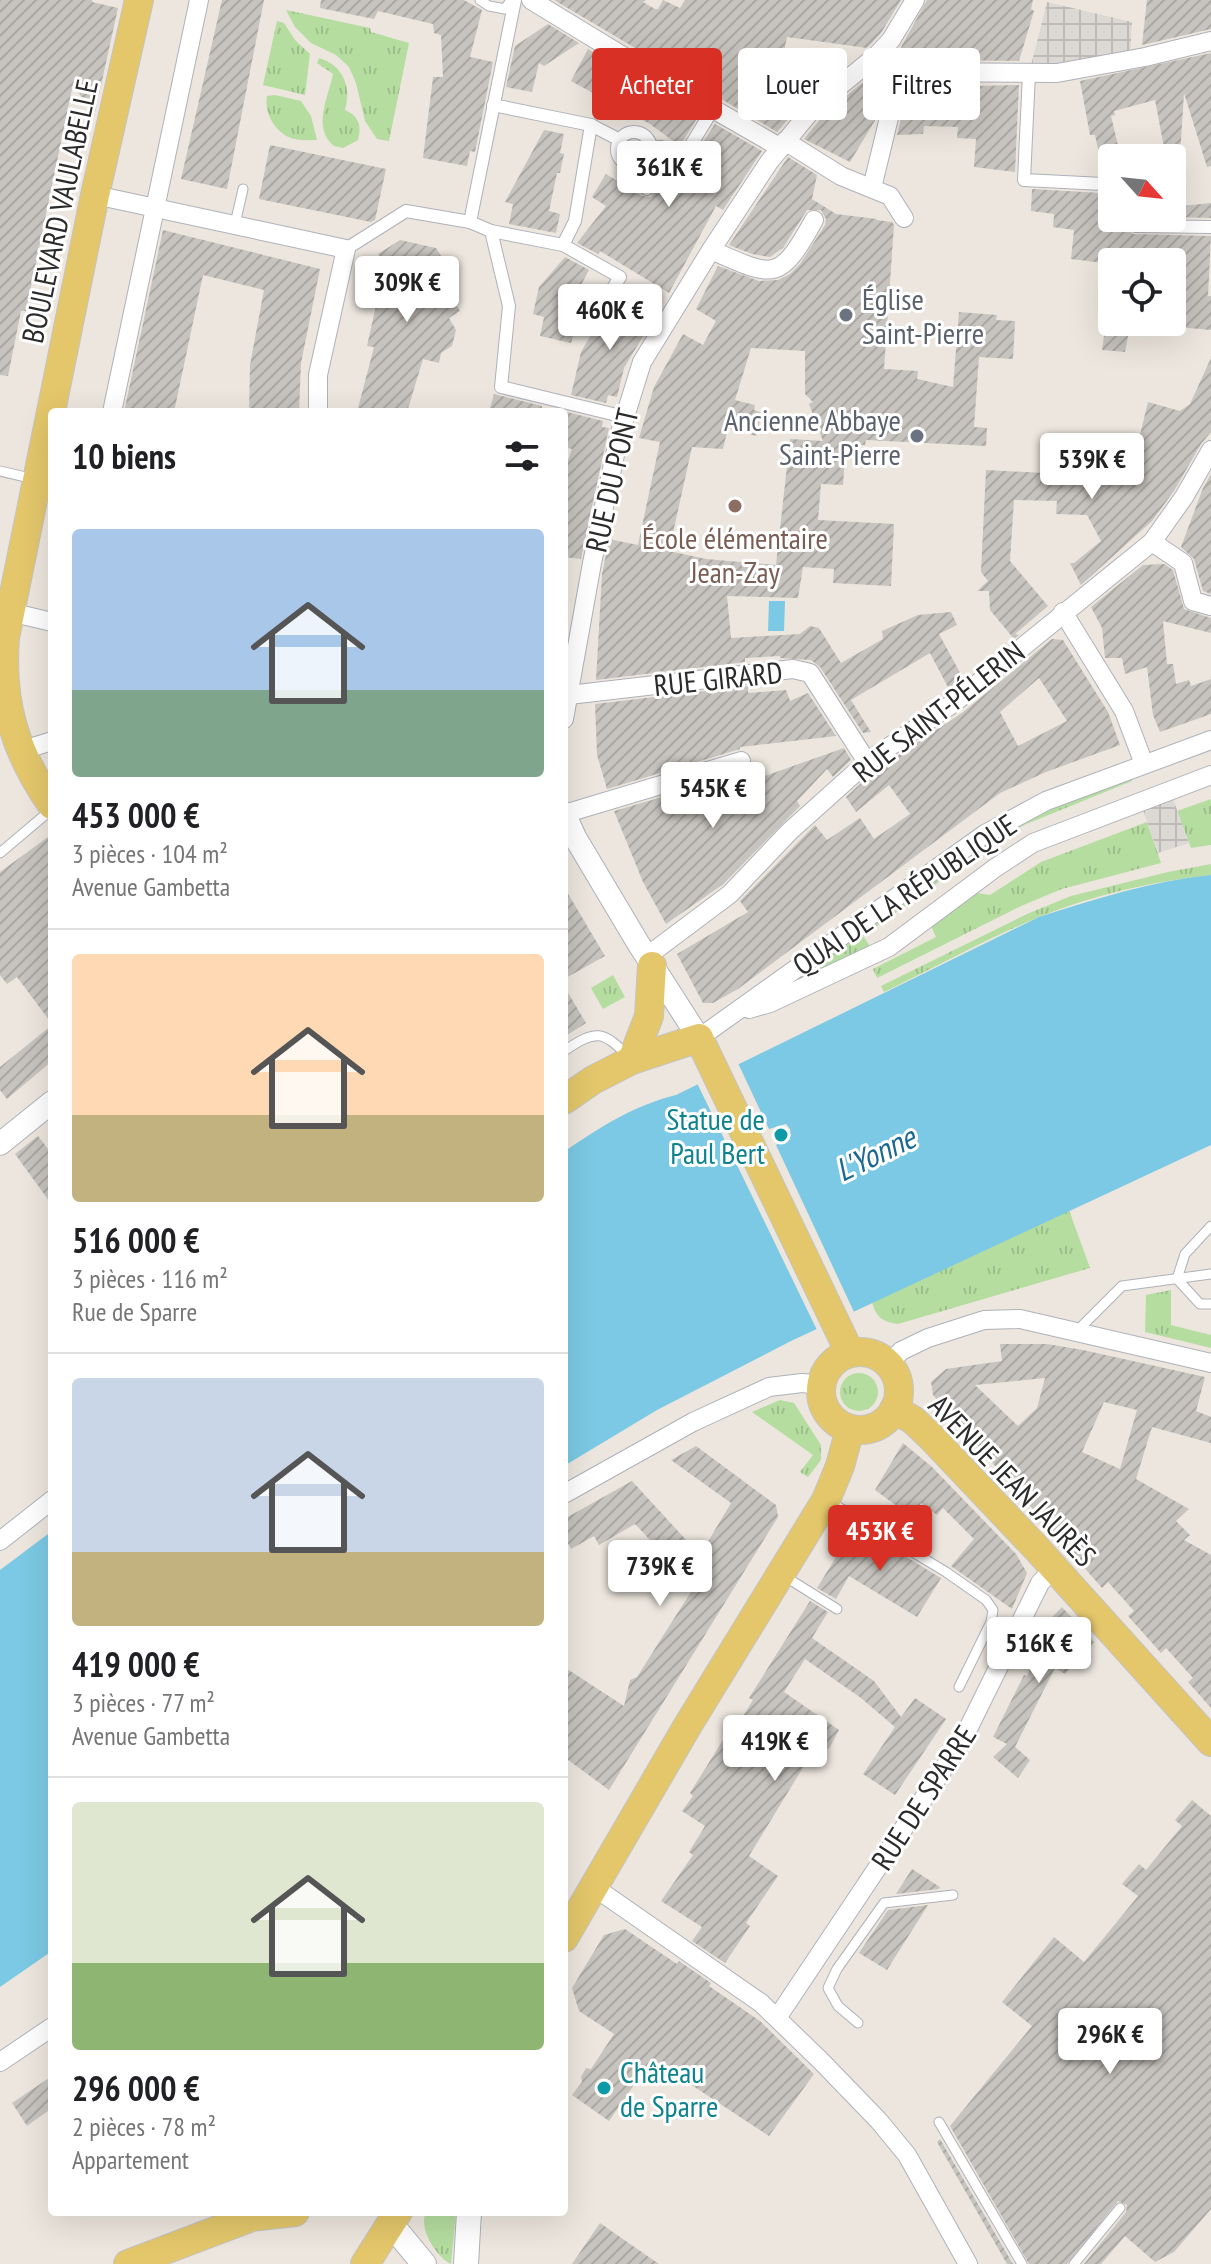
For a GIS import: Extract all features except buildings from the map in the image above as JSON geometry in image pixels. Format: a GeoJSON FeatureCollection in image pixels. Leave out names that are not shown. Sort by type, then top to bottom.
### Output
{"type":"FeatureCollection","features":[{"type":"Feature","properties":{"kind":"main road","name":"BOULEVARD VAULABELLE"},"geometry":{"type":"LineString","coordinates":[[52,408],[95,195],[139,0]]}},
{"type":"Feature","properties":{"kind":"main road","name":"BOULEVARD VAULABELLE"},"geometry":{"type":"LineString","coordinates":[[48,430],[5,638],[2,681],[10,749],[48,801]]}},
{"type":"Feature","properties":{"kind":"main road"},"geometry":{"type":"LineString","coordinates":[[632,1060],[649,1016],[649,961]]}},
{"type":"Feature","properties":{"kind":"main road"},"geometry":{"type":"LineString","coordinates":[[568,1097],[632,1060],[699,1038],[850,1353]]}},
{"type":"Feature","properties":{"kind":"main road"},"geometry":{"type":"LineString","coordinates":[[850,1353],[871,1353],[889,1364],[899,1386],[894,1409],[888,1418],[871,1428],[850,1429],[831,1417],[821,1397],[821,1385],[831,1365],[850,1353]]}},
{"type":"Feature","properties":{"kind":"main road","name":"AVENUE JEAN JAURÈS"},"geometry":{"type":"LineString","coordinates":[[894,1409],[913,1420],[930,1436],[1211,1742]]}},
{"type":"Feature","properties":{"kind":"main road"},"geometry":{"type":"LineString","coordinates":[[568,1931],[688,1725],[826,1500],[850,1429]]}},
{"type":"Feature","properties":{"kind":"main road"},"geometry":{"type":"LineString","coordinates":[[128,2264],[251,2216]]}},
{"type":"Feature","properties":{"kind":"main road"},"geometry":{"type":"LineString","coordinates":[[365,2264],[386,2216],[424,2264]]}},
{"type":"Feature","properties":{"kind":"main road"},"geometry":{"type":"LineString","coordinates":[[466,2264],[469,2216]]}},
{"type":"Feature","properties":{"kind":"street"},"geometry":{"type":"LineString","coordinates":[[113,408],[199,0]]}},
{"type":"Feature","properties":{"kind":"street"},"geometry":{"type":"LineString","coordinates":[[470,222],[513,0]]}},
{"type":"Feature","properties":{"kind":"street"},"geometry":{"type":"LineString","coordinates":[[531,0],[611,48]]}},
{"type":"Feature","properties":{"kind":"street","name":"RUE DU PONT"},"geometry":{"type":"LineString","coordinates":[[884,48],[910,4]]}},
{"type":"Feature","properties":{"kind":"street"},"geometry":{"type":"LineString","coordinates":[[980,73],[1057,73],[1211,41]]}},
{"type":"Feature","properties":{"kind":"street","name":"RUE DU PONT"},"geometry":{"type":"LineString","coordinates":[[568,700],[592,563],[625,417],[642,362],[711,250],[783,144],[814,107],[863,67]]}},
{"type":"Feature","properties":{"kind":"street"},"geometry":{"type":"LineString","coordinates":[[1029,73],[1024,180],[1098,184]]}},
{"type":"Feature","properties":{"kind":"street"},"geometry":{"type":"LineString","coordinates":[[493,105],[591,125],[620,140]]}},
{"type":"Feature","properties":{"kind":"street"},"geometry":{"type":"LineString","coordinates":[[722,114],[841,176],[890,196],[904,218]]}},
{"type":"Feature","properties":{"kind":"street"},"geometry":{"type":"LineString","coordinates":[[651,148],[661,147],[683,158],[706,120]]}},
{"type":"Feature","properties":{"kind":"street"},"geometry":{"type":"LineString","coordinates":[[872,188],[888,120]]}},
{"type":"Feature","properties":{"kind":"street"},"geometry":{"type":"LineString","coordinates":[[563,245],[575,221],[591,125]]}},
{"type":"Feature","properties":{"kind":"street"},"geometry":{"type":"LineString","coordinates":[[628,133],[639,133],[647,138],[651,148],[648,159],[639,166],[628,166],[620,160],[616,149],[628,133]]}},
{"type":"Feature","properties":{"kind":"street"},"geometry":{"type":"LineString","coordinates":[[639,166],[647,189]]}},
{"type":"Feature","properties":{"kind":"street"},"geometry":{"type":"LineString","coordinates":[[95,195],[346,249],[406,211],[470,222],[491,231],[563,245],[620,277],[595,317],[576,313]]}},
{"type":"Feature","properties":{"kind":"street"},"geometry":{"type":"LineString","coordinates":[[711,250],[760,271],[779,268],[796,253],[814,220]]}},
{"type":"Feature","properties":{"kind":"street"},"geometry":{"type":"LineString","coordinates":[[1186,227],[1211,227]]}},
{"type":"Feature","properties":{"kind":"street"},"geometry":{"type":"LineString","coordinates":[[491,231],[509,306],[501,387],[625,417]]}},
{"type":"Feature","properties":{"kind":"street"},"geometry":{"type":"LineString","coordinates":[[318,408],[318,375],[346,249]]}},
{"type":"Feature","properties":{"kind":"street","name":"RUE SAINT-PÉLERIN"},"geometry":{"type":"LineString","coordinates":[[649,961],[730,894],[789,832],[867,762],[955,702],[1152,542],[1184,497],[1211,450]]}},
{"type":"Feature","properties":{"kind":"street"},"geometry":{"type":"LineString","coordinates":[[1152,542],[1183,563],[1193,601],[1211,606]]}},
{"type":"Feature","properties":{"kind":"street"},"geometry":{"type":"LineString","coordinates":[[10,612],[48,621]]}},
{"type":"Feature","properties":{"kind":"street"},"geometry":{"type":"LineString","coordinates":[[1063,612],[1124,711],[1144,764]]}},
{"type":"Feature","properties":{"kind":"street","name":"RUE GIRARD"},"geometry":{"type":"LineString","coordinates":[[569,695],[793,669],[810,673],[867,762]]}},
{"type":"Feature","properties":{"kind":"street","name":"QUAI DE LA RÉPUBLIQUE"},"geometry":{"type":"LineString","coordinates":[[699,1038],[985,834],[1046,801],[1211,740]]}},
{"type":"Feature","properties":{"kind":"street"},"geometry":{"type":"LineString","coordinates":[[10,749],[48,742]]}},
{"type":"Feature","properties":{"kind":"street"},"geometry":{"type":"LineString","coordinates":[[568,812],[741,761]]}},
{"type":"Feature","properties":{"kind":"street","name":"QUAI DE LA RÉPUBLIQUE"},"geometry":{"type":"LineString","coordinates":[[738,1011],[770,1003],[889,947],[1033,843],[1211,775]]}},
{"type":"Feature","properties":{"kind":"street"},"geometry":{"type":"LineString","coordinates":[[568,822],[649,961],[699,1038]]}},
{"type":"Feature","properties":{"kind":"street"},"geometry":{"type":"LineString","coordinates":[[2,1139],[48,1105]]}},
{"type":"Feature","properties":{"kind":"street"},"geometry":{"type":"LineString","coordinates":[[889,1364],[901,1351],[928,1338],[984,1320],[1020,1319],[1211,1363]]}},
{"type":"Feature","properties":{"kind":"street"},"geometry":{"type":"LineString","coordinates":[[568,1492],[693,1422],[769,1387],[802,1383],[821,1385]]}},
{"type":"Feature","properties":{"kind":"street"},"geometry":{"type":"LineString","coordinates":[[0,1541],[48,1503]]}},
{"type":"Feature","properties":{"kind":"street","name":"RUE DE SPARRE"},"geometry":{"type":"LineString","coordinates":[[777,2018],[962,1741],[1040,1583],[1054,1568]]}},
{"type":"Feature","properties":{"kind":"street"},"geometry":{"type":"LineString","coordinates":[[594,1887],[761,2003],[777,2018],[839,2088],[907,2155],[935,2220],[968,2264]]}},
{"type":"Feature","properties":{"kind":"street"},"geometry":{"type":"LineString","coordinates":[[0,2062],[48,2033]]}},
{"type":"Feature","properties":{"kind":"lane"},"geometry":{"type":"LineString","coordinates":[[480,0],[489,6],[505,9],[513,0]]}},
{"type":"Feature","properties":{"kind":"lane"},"geometry":{"type":"LineString","coordinates":[[235,224],[243,189]]}},
{"type":"Feature","properties":{"kind":"lane"},"geometry":{"type":"LineString","coordinates":[[0,471],[38,480]]}},
{"type":"Feature","properties":{"kind":"lane"},"geometry":{"type":"LineString","coordinates":[[0,853],[48,811]]}},
{"type":"Feature","properties":{"kind":"lane"},"geometry":{"type":"LineString","coordinates":[[568,1048],[584,1038],[600,1034],[609,1038],[632,1060]]}},
{"type":"Feature","properties":{"kind":"lane"},"geometry":{"type":"LineString","coordinates":[[1177,1279],[1185,1254],[1211,1226]]}},
{"type":"Feature","properties":{"kind":"lane"},"geometry":{"type":"LineString","coordinates":[[1076,1332],[1122,1286],[1211,1274]]}},
{"type":"Feature","properties":{"kind":"lane"},"geometry":{"type":"LineString","coordinates":[[1177,1279],[1200,1304],[1211,1304]]}},
{"type":"Feature","properties":{"kind":"lane"},"geometry":{"type":"LineString","coordinates":[[826,1500],[946,1572],[986,1600],[993,1610],[991,1622],[959,1687]]}},
{"type":"Feature","properties":{"kind":"lane"},"geometry":{"type":"LineString","coordinates":[[781,1574],[837,1609]]}},
{"type":"Feature","properties":{"kind":"lane"},"geometry":{"type":"LineString","coordinates":[[858,2023],[838,2006],[828,1988],[837,1969],[884,1903],[953,1895]]}},
{"type":"Feature","properties":{"kind":"lane"},"geometry":{"type":"LineString","coordinates":[[939,2122],[1022,2264]]}},
{"type":"Feature","properties":{"kind":"lane"},"geometry":{"type":"LineString","coordinates":[[1074,2264],[1120,2208]]}},
{"type":"Feature","properties":{"kind":"green space"},"geometry":{"type":"Polygon","coordinates":[[[286,10],[370,28],[371,32],[409,43],[389,141],[377,139],[365,121],[349,67],[336,55],[311,43],[295,27],[286,10]]]}},
{"type":"Feature","properties":{"kind":"green space"},"geometry":{"type":"Polygon","coordinates":[[[277,21],[284,23],[295,40],[310,54],[305,95],[263,85],[277,21]]]}},
{"type":"Feature","properties":{"kind":"green space"},"geometry":{"type":"Polygon","coordinates":[[[319,58],[340,71],[346,85],[345,110],[354,115],[359,126],[358,140],[343,148],[334,146],[324,131],[323,112],[333,74],[317,63],[319,58]]]}},
{"type":"Feature","properties":{"kind":"green space"},"geometry":{"type":"Polygon","coordinates":[[[267,96],[301,101],[311,116],[317,140],[291,138],[276,127],[269,115],[267,102],[267,96]]]}},
{"type":"Feature","properties":{"kind":"green space"},"geometry":{"type":"Polygon","coordinates":[[[1130,775],[1132,781],[1024,825],[992,844],[863,936],[872,949],[782,992],[780,988],[1021,819],[1130,775]]]}},
{"type":"Feature","properties":{"kind":"green space"},"geometry":{"type":"Polygon","coordinates":[[[1211,799],[1211,845],[1191,848],[1177,811],[1211,799]]]}},
{"type":"Feature","properties":{"kind":"green space"},"geometry":{"type":"Polygon","coordinates":[[[1147,822],[1161,863],[1062,889],[1021,906],[877,978],[873,969],[936,937],[931,926],[977,893],[990,895],[1041,862],[1147,822]]]}},
{"type":"Feature","properties":{"kind":"green space"},"geometry":{"type":"Polygon","coordinates":[[[1211,864],[1211,875],[1146,885],[1059,909],[884,992],[881,986],[1027,914],[1071,896],[1211,864]]]}},
{"type":"Feature","properties":{"kind":"green space"},"geometry":{"type":"Polygon","coordinates":[[[613,975],[625,997],[603,1009],[591,988],[613,975]]]}},
{"type":"Feature","properties":{"kind":"green space"},"geometry":{"type":"Polygon","coordinates":[[[1069,1210],[1090,1268],[898,1324],[880,1318],[876,1311],[872,1302],[1069,1210]]]}},
{"type":"Feature","properties":{"kind":"green space"},"geometry":{"type":"Polygon","coordinates":[[[1171,1290],[1171,1325],[1211,1335],[1211,1348],[1145,1332],[1146,1295],[1171,1290]]]}},
{"type":"Feature","properties":{"kind":"green space"},"geometry":{"type":"Polygon","coordinates":[[[859,1373],[872,1379],[878,1392],[872,1405],[859,1411],[846,1405],[840,1392],[846,1379],[859,1373]]]}},
{"type":"Feature","properties":{"kind":"green space"},"geometry":{"type":"Polygon","coordinates":[[[780,1400],[794,1403],[821,1445],[821,1460],[808,1477],[800,1472],[813,1455],[752,1412],[780,1400]]]}},
{"type":"Feature","properties":{"kind":"green space"},"geometry":{"type":"Polygon","coordinates":[[[425,2216],[456,2216],[451,2264],[430,2241],[425,2216]]]}},
{"type":"Feature","properties":{"kind":"shaded area"},"geometry":{"type":"Polygon","coordinates":[[[1047,2],[1132,22],[1130,60],[1029,73],[1047,2]]]}},
{"type":"Feature","properties":{"kind":"shaded area"},"geometry":{"type":"Polygon","coordinates":[[[1172,796],[1189,843],[1158,853],[1142,807],[1172,796]]]}},
{"type":"Feature","properties":{"kind":"water"},"geometry":{"type":"Polygon","coordinates":[[[769,601],[785,601],[784,631],[768,631],[769,601]]]}},
{"type":"Feature","properties":{"kind":"water","name":"L'Yonne"},"geometry":{"type":"Polygon","coordinates":[[[1211,875],[1211,1145],[791,1341],[657,1410],[568,1464],[568,1149],[632,1111],[676,1095],[1039,917],[1102,897],[1211,875]]]}},
{"type":"Feature","properties":{"kind":"water"},"geometry":{"type":"Polygon","coordinates":[[[48,1534],[48,1954],[0,1987],[0,1570],[48,1534]]]}},
{"type":"Feature","properties":{"kind":"pier"},"geometry":{"type":"Polygon","coordinates":[[[737,1061],[769,1129],[786,1124],[790,1129],[791,1136],[776,1145],[854,1312],[817,1330],[736,1163],[726,1159],[729,1149],[696,1081],[737,1061]]]}},
{"type":"Feature","properties":{"kind":"place","name":"Église Saint-Pierre"},"geometry":{"type":"Point","coordinates":[846,315]}},
{"type":"Feature","properties":{"kind":"place","name":"Ancienne Abbaye Saint-Pierre"},"geometry":{"type":"Point","coordinates":[917,436]}},
{"type":"Feature","properties":{"kind":"place","name":"École élémentaire Jean-Zay"},"geometry":{"type":"Point","coordinates":[735,506]}},
{"type":"Feature","properties":{"kind":"place","name":"Statue de Paul Bert"},"geometry":{"type":"Point","coordinates":[781,1135]}},
{"type":"Feature","properties":{"kind":"place","name":"Château de Sparre"},"geometry":{"type":"Point","coordinates":[604,2088]}}]}
